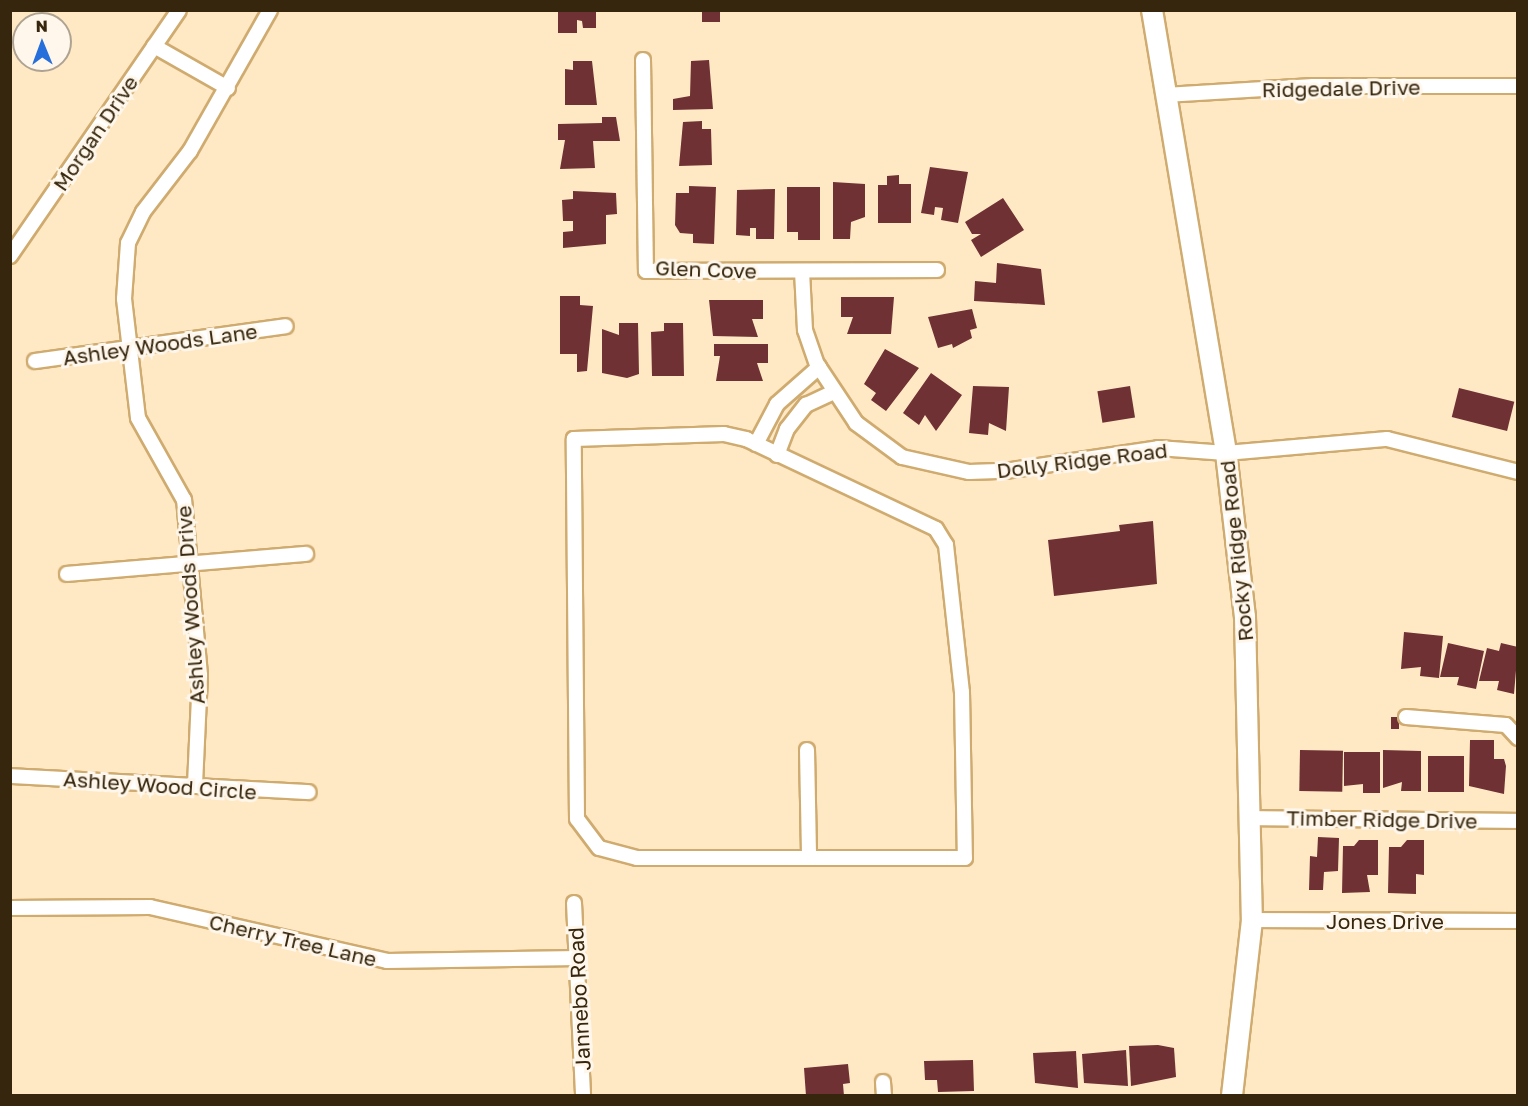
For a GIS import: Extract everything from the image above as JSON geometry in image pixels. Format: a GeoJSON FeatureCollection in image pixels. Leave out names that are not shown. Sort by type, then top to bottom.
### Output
{"type":"FeatureCollection","features":[{"type":"Feature","properties":{"kind":"main road","name":"Rocky Ridge Road"},"geometry":{"type":"LineString","coordinates":[[1152,10],[1226,453],[1245,618],[1247,818],[1252,920],[1232,1095]]}},
{"type":"Feature","properties":{"kind":"street","name":"Morgan Drive"},"geometry":{"type":"LineString","coordinates":[[10,256],[179,10]]}},
{"type":"Feature","properties":{"kind":"street","name":"Ashley Woods Drive"},"geometry":{"type":"LineString","coordinates":[[195,785],[200,675],[184,500],[138,418],[124,299],[128,243],[228,88],[270,10]]}},
{"type":"Feature","properties":{"kind":"street"},"geometry":{"type":"LineString","coordinates":[[154,46],[228,88]]}},
{"type":"Feature","properties":{"kind":"street","name":"Glen Cove"},"geometry":{"type":"LineString","coordinates":[[643,60],[646,271],[937,270]]}},
{"type":"Feature","properties":{"kind":"street","name":"Ridgedale Drive"},"geometry":{"type":"LineString","coordinates":[[1165,94],[1313,86],[1518,86]]}},
{"type":"Feature","properties":{"kind":"street","name":"Dolly Ridge Road"},"geometry":{"type":"LineString","coordinates":[[802,271],[805,330],[819,367],[834,392],[879,444],[941,468],[1005,471],[1158,448],[1226,453],[1387,439],[1518,472]]}},
{"type":"Feature","properties":{"kind":"street","name":"Ashley Woods Lane"},"geometry":{"type":"LineString","coordinates":[[34,361],[286,326]]}},
{"type":"Feature","properties":{"kind":"street"},"geometry":{"type":"LineString","coordinates":[[756,444],[777,404],[819,367]]}},
{"type":"Feature","properties":{"kind":"street"},"geometry":{"type":"LineString","coordinates":[[777,455],[787,429],[806,405],[834,392]]}},
{"type":"Feature","properties":{"kind":"street"},"geometry":{"type":"LineString","coordinates":[[724,434],[756,444],[918,515],[936,529],[945,545],[962,692],[965,858],[637,858],[599,848],[578,819],[574,439],[724,434]]}},
{"type":"Feature","properties":{"kind":"street"},"geometry":{"type":"LineString","coordinates":[[67,574],[306,554]]}},
{"type":"Feature","properties":{"kind":"street"},"geometry":{"type":"LineString","coordinates":[[1406,717],[1506,725],[1518,738]]}},
{"type":"Feature","properties":{"kind":"street"},"geometry":{"type":"LineString","coordinates":[[807,750],[809,858]]}},
{"type":"Feature","properties":{"kind":"street","name":"Ashley Wood Circle"},"geometry":{"type":"LineString","coordinates":[[10,776],[309,792]]}},
{"type":"Feature","properties":{"kind":"street","name":"Timber Ridge Drive"},"geometry":{"type":"LineString","coordinates":[[1247,818],[1518,821]]}},
{"type":"Feature","properties":{"kind":"street","name":"Jannebo Road"},"geometry":{"type":"LineString","coordinates":[[574,903],[583,1095]]}},
{"type":"Feature","properties":{"kind":"street","name":"Cherry Tree Lane"},"geometry":{"type":"LineString","coordinates":[[10,908],[150,907],[387,961],[578,958]]}},
{"type":"Feature","properties":{"kind":"street","name":"Jones Drive"},"geometry":{"type":"LineString","coordinates":[[1252,920],[1518,921]]}},
{"type":"Feature","properties":{"kind":"building"},"geometry":{"type":"Polygon","coordinates":[[[558,10],[596,10],[596,28],[583,28],[582,21],[577,20],[577,33],[558,33],[558,10]]]}},
{"type":"Feature","properties":{"kind":"building"},"geometry":{"type":"Polygon","coordinates":[[[702,10],[720,10],[720,22],[702,22],[702,10]]]}},
{"type":"Feature","properties":{"kind":"building"},"geometry":{"type":"Polygon","coordinates":[[[709,60],[713,109],[673,110],[673,99],[690,96],[691,61],[709,60]]]}},
{"type":"Feature","properties":{"kind":"building"},"geometry":{"type":"Polygon","coordinates":[[[573,61],[592,61],[597,105],[565,105],[565,69],[573,70],[573,61]]]}},
{"type":"Feature","properties":{"kind":"building"},"geometry":{"type":"Polygon","coordinates":[[[602,117],[616,117],[620,141],[593,141],[595,168],[560,169],[565,140],[558,140],[558,124],[602,123],[602,117]]]}},
{"type":"Feature","properties":{"kind":"building"},"geometry":{"type":"Polygon","coordinates":[[[702,121],[702,129],[711,129],[712,165],[679,166],[683,122],[702,121]]]}},
{"type":"Feature","properties":{"kind":"building"},"geometry":{"type":"Polygon","coordinates":[[[930,167],[968,172],[958,223],[941,220],[943,208],[935,207],[934,215],[921,213],[930,167]]]}},
{"type":"Feature","properties":{"kind":"building"},"geometry":{"type":"Polygon","coordinates":[[[899,175],[899,184],[911,184],[911,223],[878,223],[878,185],[887,185],[887,176],[899,175]]]}},
{"type":"Feature","properties":{"kind":"building"},"geometry":{"type":"Polygon","coordinates":[[[833,182],[865,184],[865,217],[851,222],[850,239],[833,239],[833,182]]]}},
{"type":"Feature","properties":{"kind":"building"},"geometry":{"type":"Polygon","coordinates":[[[689,186],[716,187],[714,244],[693,243],[693,234],[680,233],[675,225],[676,193],[689,193],[689,186]]]}},
{"type":"Feature","properties":{"kind":"building"},"geometry":{"type":"Polygon","coordinates":[[[787,187],[820,187],[820,240],[798,240],[798,232],[787,232],[787,187]]]}},
{"type":"Feature","properties":{"kind":"building"},"geometry":{"type":"Polygon","coordinates":[[[775,189],[774,239],[756,239],[756,228],[750,228],[750,236],[736,235],[737,190],[775,189]]]}},
{"type":"Feature","properties":{"kind":"building"},"geometry":{"type":"Polygon","coordinates":[[[573,191],[616,193],[617,214],[606,215],[606,244],[563,248],[563,232],[573,231],[573,221],[563,221],[562,200],[573,199],[573,191]]]}},
{"type":"Feature","properties":{"kind":"building"},"geometry":{"type":"Polygon","coordinates":[[[1003,198],[1024,230],[981,257],[971,240],[981,234],[972,234],[965,222],[1003,198]]]}},
{"type":"Feature","properties":{"kind":"building"},"geometry":{"type":"Polygon","coordinates":[[[997,263],[1041,269],[1045,305],[974,301],[975,281],[996,283],[997,263]]]}},
{"type":"Feature","properties":{"kind":"building"},"geometry":{"type":"Polygon","coordinates":[[[560,296],[580,296],[580,305],[593,306],[587,371],[577,372],[577,354],[560,354],[560,296]]]}},
{"type":"Feature","properties":{"kind":"building"},"geometry":{"type":"Polygon","coordinates":[[[841,297],[894,297],[891,334],[847,334],[853,317],[841,317],[841,297]]]}},
{"type":"Feature","properties":{"kind":"building"},"geometry":{"type":"Polygon","coordinates":[[[709,300],[763,300],[763,319],[752,319],[758,337],[713,336],[709,300]]]}},
{"type":"Feature","properties":{"kind":"building"},"geometry":{"type":"Polygon","coordinates":[[[972,309],[977,328],[970,330],[972,338],[953,348],[952,344],[938,348],[928,317],[972,309]]]}},
{"type":"Feature","properties":{"kind":"building"},"geometry":{"type":"Polygon","coordinates":[[[619,323],[638,323],[639,374],[627,378],[602,373],[602,329],[619,335],[619,323]]]}},
{"type":"Feature","properties":{"kind":"building"},"geometry":{"type":"Polygon","coordinates":[[[664,323],[683,323],[684,376],[652,376],[651,332],[664,331],[664,323]]]}},
{"type":"Feature","properties":{"kind":"building"},"geometry":{"type":"Polygon","coordinates":[[[714,344],[768,344],[768,363],[757,363],[763,381],[716,381],[720,356],[714,356],[714,344]]]}},
{"type":"Feature","properties":{"kind":"building"},"geometry":{"type":"Polygon","coordinates":[[[885,349],[919,368],[886,411],[871,400],[876,393],[864,384],[885,349]]]}},
{"type":"Feature","properties":{"kind":"building"},"geometry":{"type":"Polygon","coordinates":[[[931,373],[962,395],[936,431],[925,415],[919,425],[903,413],[931,373]]]}},
{"type":"Feature","properties":{"kind":"building"},"geometry":{"type":"Polygon","coordinates":[[[973,386],[1009,387],[1006,431],[989,423],[988,435],[969,433],[973,386]]]}},
{"type":"Feature","properties":{"kind":"building"},"geometry":{"type":"Polygon","coordinates":[[[1130,386],[1135,418],[1102,423],[1097,391],[1130,386]]]}},
{"type":"Feature","properties":{"kind":"building"},"geometry":{"type":"Polygon","coordinates":[[[1459,388],[1514,402],[1507,431],[1452,417],[1459,388]]]}},
{"type":"Feature","properties":{"kind":"building"},"geometry":{"type":"Polygon","coordinates":[[[1153,521],[1157,584],[1054,596],[1048,540],[1120,531],[1119,525],[1153,521]]]}},
{"type":"Feature","properties":{"kind":"building"},"geometry":{"type":"Polygon","coordinates":[[[1404,632],[1443,636],[1439,678],[1420,676],[1421,667],[1401,669],[1404,632]]]}},
{"type":"Feature","properties":{"kind":"building"},"geometry":{"type":"Polygon","coordinates":[[[1448,643],[1484,651],[1476,689],[1457,685],[1459,677],[1440,677],[1448,643]]]}},
{"type":"Feature","properties":{"kind":"building"},"geometry":{"type":"Polygon","coordinates":[[[1501,643],[1518,647],[1514,694],[1497,690],[1499,681],[1479,681],[1487,648],[1499,651],[1501,643]]]}},
{"type":"Feature","properties":{"kind":"building"},"geometry":{"type":"Polygon","coordinates":[[[1391,717],[1399,717],[1399,729],[1391,729],[1391,717]]]}},
{"type":"Feature","properties":{"kind":"building"},"geometry":{"type":"Polygon","coordinates":[[[1470,740],[1494,740],[1494,759],[1504,759],[1506,766],[1504,794],[1469,786],[1470,740]]]}},
{"type":"Feature","properties":{"kind":"building"},"geometry":{"type":"Polygon","coordinates":[[[1300,750],[1343,751],[1342,792],[1299,791],[1300,750]]]}},
{"type":"Feature","properties":{"kind":"building"},"geometry":{"type":"Polygon","coordinates":[[[1383,750],[1421,751],[1421,791],[1401,791],[1402,782],[1383,788],[1383,750]]]}},
{"type":"Feature","properties":{"kind":"building"},"geometry":{"type":"Polygon","coordinates":[[[1344,752],[1380,752],[1380,793],[1363,793],[1363,784],[1344,786],[1344,752]]]}},
{"type":"Feature","properties":{"kind":"building"},"geometry":{"type":"Polygon","coordinates":[[[1428,756],[1464,756],[1464,792],[1428,792],[1428,756]]]}},
{"type":"Feature","properties":{"kind":"building"},"geometry":{"type":"Polygon","coordinates":[[[1318,837],[1339,838],[1338,871],[1324,872],[1323,890],[1309,890],[1310,856],[1317,857],[1318,837]]]}},
{"type":"Feature","properties":{"kind":"building"},"geometry":{"type":"Polygon","coordinates":[[[1359,840],[1378,840],[1378,875],[1367,875],[1370,892],[1342,893],[1343,846],[1354,846],[1359,840]]]}},
{"type":"Feature","properties":{"kind":"building"},"geometry":{"type":"Polygon","coordinates":[[[1407,840],[1424,840],[1424,875],[1416,874],[1416,894],[1388,893],[1389,847],[1401,847],[1407,840]]]}},
{"type":"Feature","properties":{"kind":"building"},"geometry":{"type":"Polygon","coordinates":[[[1158,1045],[1174,1048],[1176,1077],[1131,1086],[1129,1046],[1158,1045]]]}},
{"type":"Feature","properties":{"kind":"building"},"geometry":{"type":"Polygon","coordinates":[[[1126,1050],[1128,1086],[1084,1083],[1082,1054],[1126,1050]]]}},
{"type":"Feature","properties":{"kind":"building"},"geometry":{"type":"Polygon","coordinates":[[[1076,1051],[1078,1088],[1035,1083],[1033,1053],[1076,1051]]]}},
{"type":"Feature","properties":{"kind":"building"},"geometry":{"type":"Polygon","coordinates":[[[973,1060],[974,1091],[938,1092],[937,1080],[925,1080],[924,1061],[973,1060]]]}},
{"type":"Feature","properties":{"kind":"building"},"geometry":{"type":"Polygon","coordinates":[[[848,1064],[850,1083],[843,1084],[844,1096],[806,1096],[804,1068],[848,1064]]]}}]}
